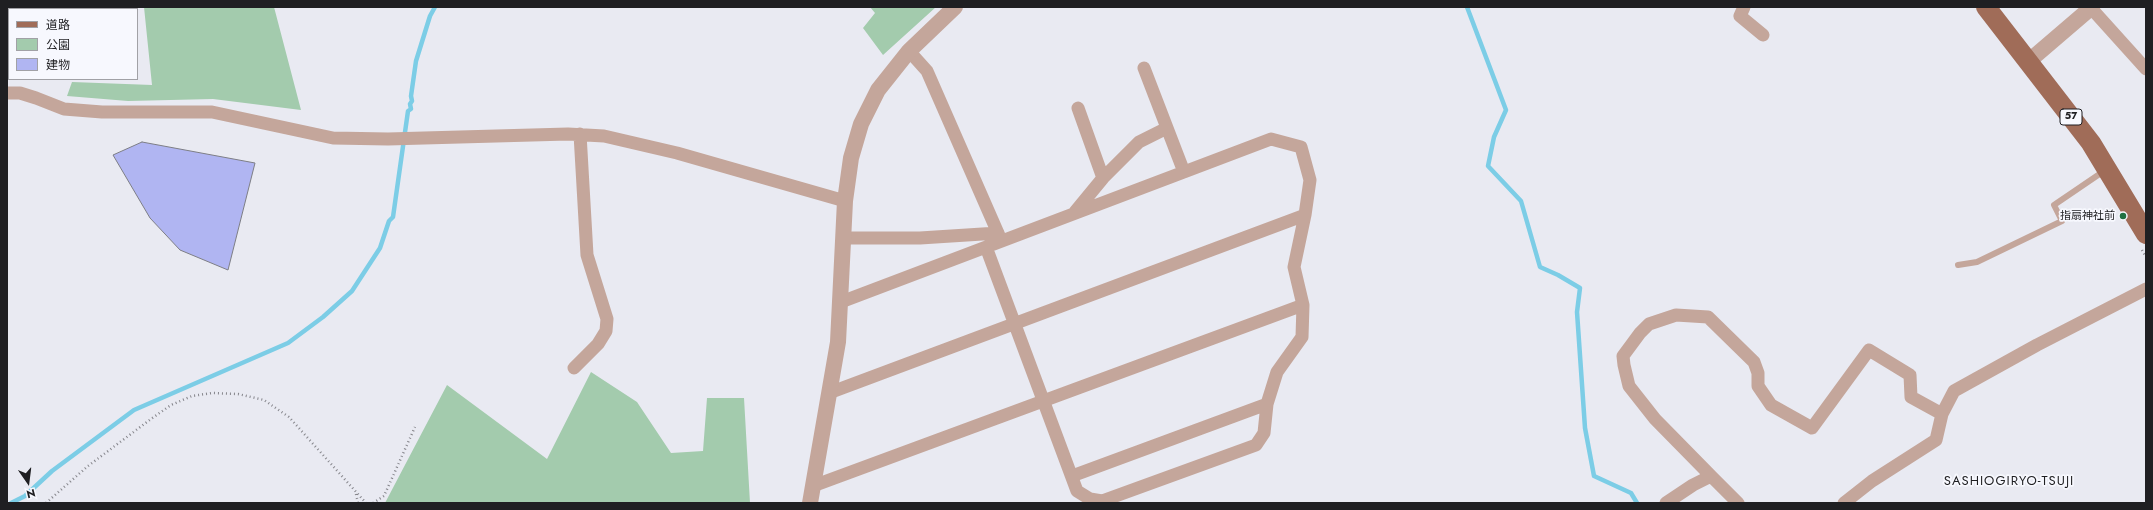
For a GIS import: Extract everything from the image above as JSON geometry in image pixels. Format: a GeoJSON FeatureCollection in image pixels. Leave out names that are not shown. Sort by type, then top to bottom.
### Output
{"type":"FeatureCollection","features":[{"type":"Feature","properties":{"kind":"main road","name":"57"},"geometry":{"type":"LineString","coordinates":[[1986,7],[2091,143],[2108,168],[2146,234]]}},
{"type":"Feature","properties":{"kind":"street"},"geometry":{"type":"LineString","coordinates":[[810,503],[838,342],[845,238],[845,201],[851,158],[861,124],[878,90],[908,52],[955,7]]}},
{"type":"Feature","properties":{"kind":"street"},"geometry":{"type":"LineString","coordinates":[[1744,7],[1740,16],[1763,35]]}},
{"type":"Feature","properties":{"kind":"street"},"geometry":{"type":"LineString","coordinates":[[2029,61],[2092,7],[2146,70]]}},
{"type":"Feature","properties":{"kind":"street"},"geometry":{"type":"LineString","coordinates":[[908,52],[927,71],[999,237]]}},
{"type":"Feature","properties":{"kind":"street"},"geometry":{"type":"LineString","coordinates":[[1144,68],[1184,172]]}},
{"type":"Feature","properties":{"kind":"street"},"geometry":{"type":"LineString","coordinates":[[7,93],[20,93],[64,109],[72,110],[102,112],[212,112],[333,138],[388,139],[580,134],[604,136],[677,153],[845,201]]}},
{"type":"Feature","properties":{"kind":"street"},"geometry":{"type":"LineString","coordinates":[[1078,108],[1103,178]]}},
{"type":"Feature","properties":{"kind":"street"},"geometry":{"type":"LineString","coordinates":[[1074,213],[1103,178],[1139,142],[1167,128]]}},
{"type":"Feature","properties":{"kind":"street"},"geometry":{"type":"LineString","coordinates":[[574,368],[598,344],[606,331],[607,319],[587,255],[580,134]]}},
{"type":"Feature","properties":{"kind":"street"},"geometry":{"type":"LineString","coordinates":[[845,238],[999,237],[1074,213],[1270,139],[1301,147],[1310,180],[1305,215],[1294,268],[1303,305],[1302,336],[1277,372],[1267,404],[1264,433],[1256,445],[1102,501],[1090,499],[1077,491],[986,247]]}},
{"type":"Feature","properties":{"kind":"street"},"geometry":{"type":"LineString","coordinates":[[829,393],[1305,215]]}},
{"type":"Feature","properties":{"kind":"street"},"geometry":{"type":"LineString","coordinates":[[841,302],[986,247],[999,237]]}},
{"type":"Feature","properties":{"kind":"street"},"geometry":{"type":"LineString","coordinates":[[1844,503],[1872,481],[1936,440],[1942,414],[1954,391],[2036,345],[2146,289]]}},
{"type":"Feature","properties":{"kind":"street"},"geometry":{"type":"LineString","coordinates":[[813,486],[1303,305]]}},
{"type":"Feature","properties":{"kind":"street"},"geometry":{"type":"LineString","coordinates":[[1738,503],[1655,419],[1629,386],[1623,356],[1640,333],[1649,324],[1676,315],[1688,314],[1708,316],[1754,362],[1758,373],[1758,386],[1771,405],[1812,428],[1869,350],[1910,375],[1911,397],[1942,414]]}},
{"type":"Feature","properties":{"kind":"street"},"geometry":{"type":"LineString","coordinates":[[1072,476],[1267,404]]}},
{"type":"Feature","properties":{"kind":"street"},"geometry":{"type":"LineString","coordinates":[[1666,503],[1693,485],[1711,476]]}},
{"type":"Feature","properties":{"kind":"lane"},"geometry":{"type":"LineString","coordinates":[[1958,265],[1977,262],[2062,221],[2054,205],[2108,168]]}},
{"type":"Feature","properties":{"kind":"path"},"geometry":{"type":"LineString","coordinates":[[46,503],[88,466],[161,412],[192,396],[212,393],[238,394],[264,400],[289,417],[366,503]]}},
{"type":"Feature","properties":{"kind":"path"},"geometry":{"type":"LineString","coordinates":[[373,503],[384,496],[415,426]]}},
{"type":"Feature","properties":{"kind":"path"},"geometry":{"type":"LineString","coordinates":[[356,493],[358,503]]}},
{"type":"Feature","properties":{"kind":"green space"},"geometry":{"type":"Polygon","coordinates":[[[144,7],[274,7],[301,110],[213,99],[128,101],[67,96],[72,82],[152,85],[144,7]]]}},
{"type":"Feature","properties":{"kind":"green space"},"geometry":{"type":"Polygon","coordinates":[[[870,7],[936,7],[883,55],[863,28],[875,13],[870,7]]]}},
{"type":"Feature","properties":{"kind":"green space"},"geometry":{"type":"Polygon","coordinates":[[[591,372],[637,402],[671,453],[703,451],[707,398],[744,398],[750,503],[385,503],[447,385],[547,459],[591,372]]]}},
{"type":"Feature","properties":{"kind":"building"},"geometry":{"type":"Polygon","coordinates":[[[142,142],[255,163],[228,270],[180,250],[150,218],[113,155],[142,142]]]}},
{"type":"Feature","properties":{"kind":"waterway"},"geometry":{"type":"LineString","coordinates":[[11,503],[25,496],[52,471],[134,410],[288,343],[323,317],[352,291],[380,248],[389,221],[393,217],[408,111],[411,109],[410,104],[412,101],[411,96],[416,61],[430,16],[435,7]]}},
{"type":"Feature","properties":{"kind":"waterway"},"geometry":{"type":"LineString","coordinates":[[1467,7],[1506,110],[1494,137],[1488,166],[1521,201],[1540,267],[1558,275],[1580,288],[1577,312],[1585,428],[1594,476],[1631,493],[1637,503]]}},
{"type":"Feature","properties":{"kind":"place","name":"指扇神社前"},"geometry":{"type":"Point","coordinates":[2123,216]}},
{"type":"Feature","properties":{"kind":"district","name":"SASHIOGIRYO-TSUJI"},"geometry":{"type":"Point","coordinates":[2009,482]}}]}
